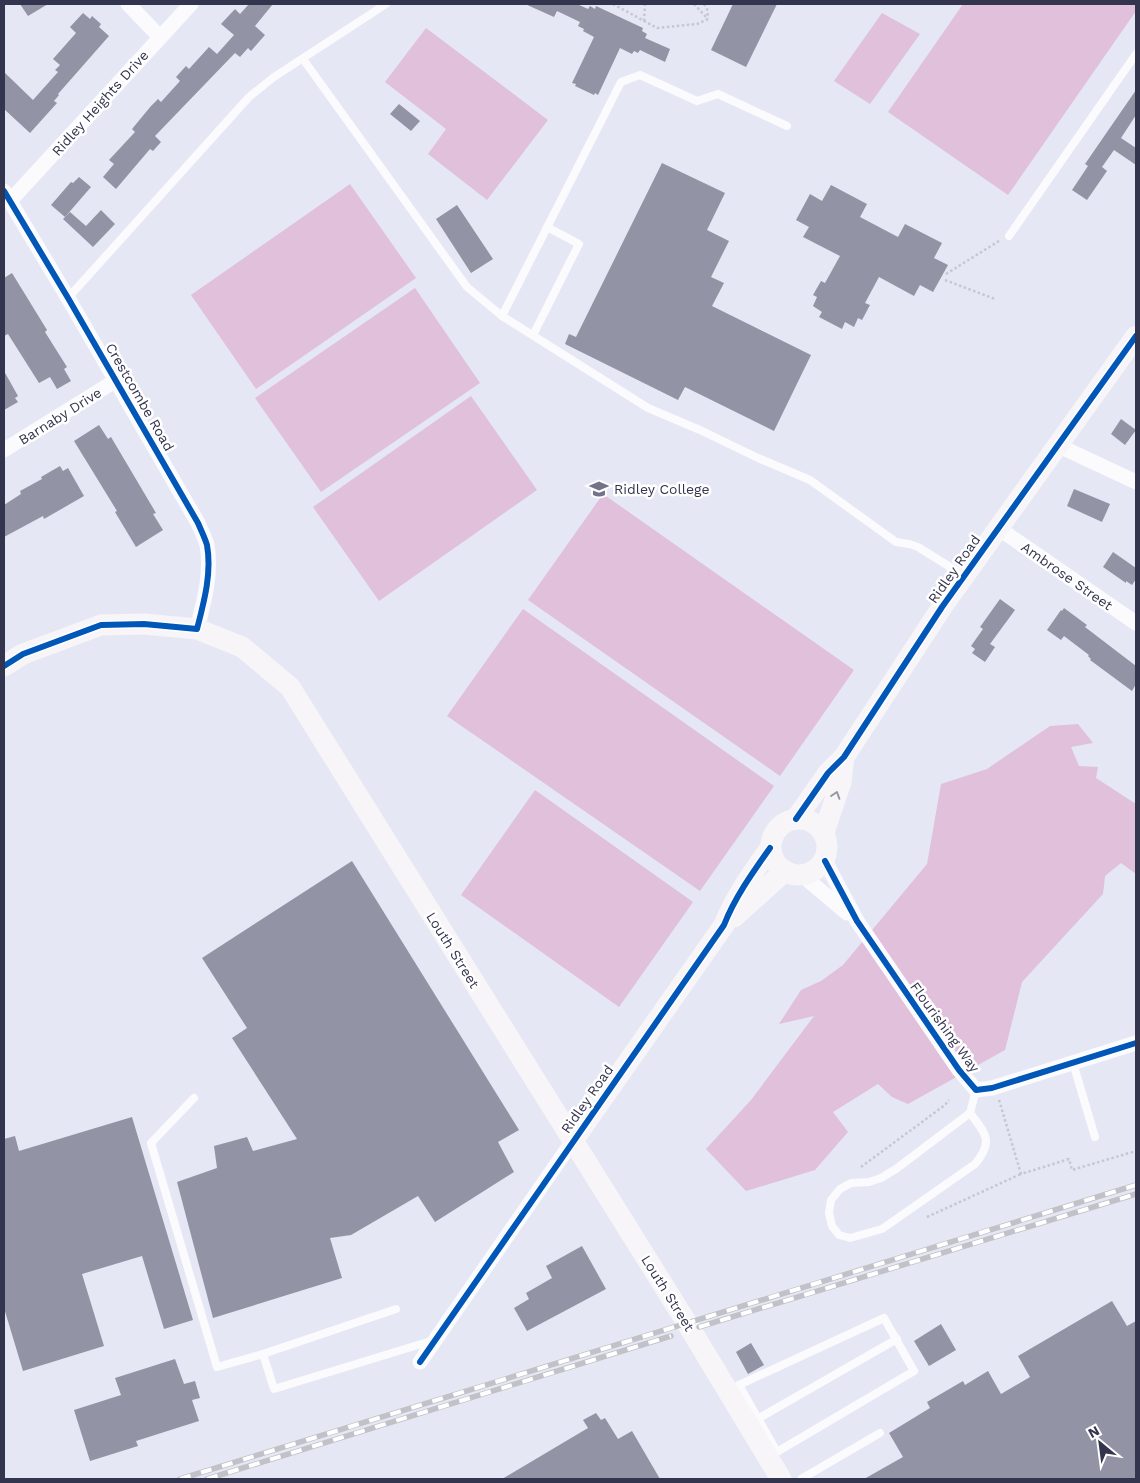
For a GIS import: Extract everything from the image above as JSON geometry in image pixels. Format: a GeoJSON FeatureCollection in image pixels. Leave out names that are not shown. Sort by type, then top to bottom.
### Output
{"type":"FeatureCollection","features":[{"type":"Feature","properties":{"kind":"street"},"geometry":{"type":"LineString","coordinates":[[128,4],[160,37]]}},
{"type":"Feature","properties":{"kind":"street","name":"Ridley Heights Drive"},"geometry":{"type":"LineString","coordinates":[[7,196],[191,4]]}},
{"type":"Feature","properties":{"kind":"street","name":"Crestcombe Road"},"geometry":{"type":"LineString","coordinates":[[7,196],[198,523],[207,545],[207,588],[198,629]]}},
{"type":"Feature","properties":{"kind":"street","name":"Ridley Road"},"geometry":{"type":"LineString","coordinates":[[796,819],[828,773],[844,757],[942,607],[1136,336]]}},
{"type":"Feature","properties":{"kind":"street","name":"Barnaby Drive"},"geometry":{"type":"LineString","coordinates":[[4,450],[115,381]]}},
{"type":"Feature","properties":{"kind":"street"},"geometry":{"type":"LineString","coordinates":[[1057,445],[1136,482]]}},
{"type":"Feature","properties":{"kind":"street","name":"Ambrose Street"},"geometry":{"type":"LineString","coordinates":[[998,528],[1136,623]]}},
{"type":"Feature","properties":{"kind":"street","name":"Louth Street"},"geometry":{"type":"LineString","coordinates":[[4,666],[23,654],[101,625],[144,624],[198,629],[242,647],[290,687],[572,1142],[734,1388],[773,1455],[781,1479]]}},
{"type":"Feature","properties":{"kind":"street","name":"Ridley Road"},"geometry":{"type":"LineString","coordinates":[[824,832],[841,782],[844,757]]}},
{"type":"Feature","properties":{"kind":"street"},"geometry":{"type":"LineString","coordinates":[[790,820],[809,820],[818,825],[824,832],[828,842],[828,851],[818,868],[811,873],[793,873],[778,866],[773,858],[770,848],[776,832],[790,820]]}},
{"type":"Feature","properties":{"kind":"street","name":"Ridley Road"},"geometry":{"type":"LineString","coordinates":[[420,1362],[724,925],[748,880],[770,848]]}},
{"type":"Feature","properties":{"kind":"street","name":"Flourishing Way"},"geometry":{"type":"LineString","coordinates":[[824,860],[856,921],[959,1070],[976,1090],[992,1088],[1136,1043]]}},
{"type":"Feature","properties":{"kind":"street","name":"Ridley Road"},"geometry":{"type":"LineString","coordinates":[[724,925],[793,873]]}},
{"type":"Feature","properties":{"kind":"street","name":"Flourishing Way"},"geometry":{"type":"LineString","coordinates":[[793,873],[856,921]]}},
{"type":"Feature","properties":{"kind":"lane"},"geometry":{"type":"LineString","coordinates":[[68,298],[249,98],[261,87],[386,4]]}},
{"type":"Feature","properties":{"kind":"lane"},"geometry":{"type":"LineString","coordinates":[[1009,236],[1136,54]]}},
{"type":"Feature","properties":{"kind":"lane"},"geometry":{"type":"LineString","coordinates":[[303,59],[467,287],[502,316],[648,408],[810,480],[896,542],[918,547],[964,576]]}},
{"type":"Feature","properties":{"kind":"lane"},"geometry":{"type":"LineString","coordinates":[[502,316],[621,82],[640,75],[697,101],[718,94],[787,126]]}},
{"type":"Feature","properties":{"kind":"lane"},"geometry":{"type":"LineString","coordinates":[[533,335],[579,244],[547,227]]}},
{"type":"Feature","properties":{"kind":"lane"},"geometry":{"type":"LineString","coordinates":[[1073,1063],[1095,1137]]}},
{"type":"Feature","properties":{"kind":"lane"},"geometry":{"type":"LineString","coordinates":[[970,1113],[985,1133],[987,1143],[984,1153],[975,1164],[882,1229],[850,1238],[840,1235],[832,1226],[829,1213],[831,1200],[840,1189],[851,1183],[869,1182],[896,1169],[970,1113],[976,1090]]}},
{"type":"Feature","properties":{"kind":"lane"},"geometry":{"type":"LineString","coordinates":[[194,1098],[152,1143],[217,1367],[263,1354],[396,1309]]}},
{"type":"Feature","properties":{"kind":"lane"},"geometry":{"type":"LineString","coordinates":[[884,1318],[896,1339],[914,1371],[773,1455],[759,1418],[734,1388],[884,1318]]}},
{"type":"Feature","properties":{"kind":"lane"},"geometry":{"type":"LineString","coordinates":[[759,1418],[896,1339]]}},
{"type":"Feature","properties":{"kind":"lane"},"geometry":{"type":"LineString","coordinates":[[263,1354],[274,1389],[436,1340]]}},
{"type":"Feature","properties":{"kind":"lane"},"geometry":{"type":"LineString","coordinates":[[801,1479],[880,1433]]}},
{"type":"Feature","properties":{"kind":"path"},"geometry":{"type":"LineString","coordinates":[[614,4],[622,6],[656,28],[697,24],[708,19]]}},
{"type":"Feature","properties":{"kind":"path"},"geometry":{"type":"LineString","coordinates":[[644,21],[645,4]]}},
{"type":"Feature","properties":{"kind":"path"},"geometry":{"type":"LineString","coordinates":[[694,4],[708,19]]}},
{"type":"Feature","properties":{"kind":"path"},"geometry":{"type":"LineString","coordinates":[[704,4],[708,19]]}},
{"type":"Feature","properties":{"kind":"path"},"geometry":{"type":"LineString","coordinates":[[946,274],[999,241]]}},
{"type":"Feature","properties":{"kind":"path"},"geometry":{"type":"LineString","coordinates":[[945,280],[995,299]]}},
{"type":"Feature","properties":{"kind":"path"},"geometry":{"type":"LineString","coordinates":[[861,1167],[945,1105],[949,1100]]}},
{"type":"Feature","properties":{"kind":"path"},"geometry":{"type":"LineString","coordinates":[[993,1100],[999,1100],[1021,1174]]}},
{"type":"Feature","properties":{"kind":"path"},"geometry":{"type":"LineString","coordinates":[[927,1217],[1021,1174],[1069,1159],[1072,1170],[1136,1151]]}},
{"type":"Feature","properties":{"kind":"shaded area"},"geometry":{"type":"Polygon","coordinates":[[[963,4],[1136,4],[1136,11],[1008,195],[888,112],[963,4]]]}},
{"type":"Feature","properties":{"kind":"shaded area"},"geometry":{"type":"Polygon","coordinates":[[[882,13],[920,34],[870,104],[834,81],[882,13]]]}},
{"type":"Feature","properties":{"kind":"shaded area"},"geometry":{"type":"Polygon","coordinates":[[[426,28],[548,120],[487,200],[428,154],[446,129],[385,82],[426,28]]]}},
{"type":"Feature","properties":{"kind":"shaded area"},"geometry":{"type":"Polygon","coordinates":[[[350,184],[416,278],[256,389],[191,295],[350,184]]]}},
{"type":"Feature","properties":{"kind":"shaded area"},"geometry":{"type":"Polygon","coordinates":[[[415,288],[480,383],[321,492],[255,398],[415,288]]]}},
{"type":"Feature","properties":{"kind":"shaded area"},"geometry":{"type":"Polygon","coordinates":[[[471,396],[537,490],[379,601],[313,507],[471,396]]]}},
{"type":"Feature","properties":{"kind":"shaded area"},"geometry":{"type":"Polygon","coordinates":[[[603,494],[854,670],[780,776],[528,600],[603,494]]]}},
{"type":"Feature","properties":{"kind":"shaded area"},"geometry":{"type":"Polygon","coordinates":[[[523,609],[774,786],[700,891],[447,716],[523,609]]]}},
{"type":"Feature","properties":{"kind":"shaded area"},"geometry":{"type":"Polygon","coordinates":[[[1078,724],[1093,743],[1071,747],[1079,766],[1098,767],[1096,778],[1136,804],[1136,874],[1121,863],[1105,876],[1103,894],[1022,982],[1005,1050],[908,1104],[892,1097],[878,1084],[833,1112],[848,1132],[815,1170],[746,1191],[706,1149],[751,1100],[814,1016],[779,1024],[801,990],[821,981],[843,965],[927,864],[941,784],[987,769],[1050,726],[1078,724]]]}},
{"type":"Feature","properties":{"kind":"shaded area"},"geometry":{"type":"Polygon","coordinates":[[[535,790],[693,902],[619,1007],[461,895],[535,790]]]}},
{"type":"Feature","properties":{"kind":"building"},"geometry":{"type":"Polygon","coordinates":[[[20,4],[48,4],[28,16],[20,4]]]}},
{"type":"Feature","properties":{"kind":"building"},"geometry":{"type":"Polygon","coordinates":[[[249,4],[273,4],[255,26],[265,35],[251,51],[248,48],[240,57],[235,53],[155,136],[161,142],[153,151],[150,149],[116,189],[103,177],[114,164],[109,160],[135,132],[132,129],[151,106],[158,99],[161,102],[180,81],[176,77],[186,66],[189,69],[209,47],[217,54],[234,35],[221,24],[235,9],[240,14],[249,4]]]}},
{"type":"Feature","properties":{"kind":"building"},"geometry":{"type":"Polygon","coordinates":[[[525,4],[577,4],[588,9],[590,6],[595,9],[596,6],[643,28],[642,31],[647,34],[645,38],[670,49],[665,62],[640,50],[638,53],[634,51],[632,54],[620,48],[598,95],[595,93],[594,95],[572,83],[594,37],[578,26],[580,22],[557,11],[554,17],[525,4]]]}},
{"type":"Feature","properties":{"kind":"building"},"geometry":{"type":"Polygon","coordinates":[[[733,4],[777,4],[746,67],[711,50],[733,4]]]}},
{"type":"Feature","properties":{"kind":"building"},"geometry":{"type":"Polygon","coordinates":[[[83,13],[90,19],[92,16],[101,24],[99,27],[109,36],[58,94],[54,101],[57,103],[30,133],[4,109],[4,72],[33,100],[58,72],[55,70],[60,65],[53,59],[76,33],[70,27],[83,13]]]}},
{"type":"Feature","properties":{"kind":"building"},"geometry":{"type":"Polygon","coordinates":[[[1136,90],[1136,115],[1121,138],[1136,148],[1136,165],[1114,150],[1102,167],[1107,171],[1087,200],[1072,190],[1088,166],[1085,164],[1136,90]]]}},
{"type":"Feature","properties":{"kind":"building"},"geometry":{"type":"Polygon","coordinates":[[[399,104],[420,121],[411,131],[390,114],[399,104]]]}},
{"type":"Feature","properties":{"kind":"building"},"geometry":{"type":"Polygon","coordinates":[[[662,163],[725,193],[707,230],[729,241],[711,277],[724,283],[712,306],[811,355],[774,431],[685,387],[678,400],[565,344],[569,334],[576,337],[662,163]]]}},
{"type":"Feature","properties":{"kind":"building"},"geometry":{"type":"Polygon","coordinates":[[[79,177],[91,187],[65,217],[51,205],[71,182],[73,183],[79,177]]]}},
{"type":"Feature","properties":{"kind":"building"},"geometry":{"type":"Polygon","coordinates":[[[831,185],[867,204],[860,217],[898,237],[905,224],[942,243],[934,258],[948,265],[933,292],[920,285],[914,296],[879,277],[865,303],[870,305],[862,320],[858,318],[854,327],[845,322],[842,329],[819,317],[822,312],[813,306],[817,297],[813,295],[821,281],[825,283],[840,256],[803,237],[809,227],[796,220],[810,194],[822,201],[831,185]]]}},
{"type":"Feature","properties":{"kind":"building"},"geometry":{"type":"Polygon","coordinates":[[[457,205],[493,259],[471,273],[436,219],[457,205]]]}},
{"type":"Feature","properties":{"kind":"building"},"geometry":{"type":"Polygon","coordinates":[[[101,210],[115,224],[93,247],[63,219],[70,212],[86,226],[101,210]]]}},
{"type":"Feature","properties":{"kind":"building"},"geometry":{"type":"Polygon","coordinates":[[[12,273],[67,367],[64,369],[71,381],[57,389],[50,377],[39,383],[8,334],[4,336],[4,278],[12,273]]]}},
{"type":"Feature","properties":{"kind":"building"},"geometry":{"type":"Polygon","coordinates":[[[4,371],[18,396],[15,398],[18,402],[4,410],[4,371]]]}},
{"type":"Feature","properties":{"kind":"building"},"geometry":{"type":"Polygon","coordinates":[[[1121,419],[1136,430],[1125,445],[1111,434],[1121,419]]]}},
{"type":"Feature","properties":{"kind":"building"},"geometry":{"type":"Polygon","coordinates":[[[99,425],[108,439],[111,437],[156,513],[153,514],[163,530],[136,547],[115,512],[117,511],[74,441],[99,425]]]}},
{"type":"Feature","properties":{"kind":"building"},"geometry":{"type":"Polygon","coordinates":[[[60,466],[63,471],[68,468],[84,496],[44,519],[43,516],[4,537],[4,505],[21,494],[20,491],[60,466]]]}},
{"type":"Feature","properties":{"kind":"building"},"geometry":{"type":"Polygon","coordinates":[[[1074,489],[1110,504],[1102,522],[1067,506],[1074,489]]]}},
{"type":"Feature","properties":{"kind":"building"},"geometry":{"type":"Polygon","coordinates":[[[1113,552],[1136,568],[1136,579],[1132,585],[1103,567],[1113,552]]]}},
{"type":"Feature","properties":{"kind":"building"},"geometry":{"type":"Polygon","coordinates":[[[1000,599],[1015,610],[990,644],[995,647],[985,662],[972,653],[975,649],[971,646],[983,629],[980,627],[1000,599]]]}},
{"type":"Feature","properties":{"kind":"building"},"geometry":{"type":"Polygon","coordinates":[[[1064,608],[1087,625],[1085,627],[1136,666],[1136,684],[1132,691],[1090,660],[1089,655],[1064,636],[1061,640],[1047,630],[1064,608]]]}},
{"type":"Feature","properties":{"kind":"building"},"geometry":{"type":"Polygon","coordinates":[[[352,861],[519,1130],[498,1142],[514,1172],[435,1222],[418,1196],[351,1235],[330,1238],[342,1278],[213,1318],[177,1182],[217,1168],[214,1146],[247,1137],[253,1151],[297,1139],[232,1038],[247,1028],[202,958],[352,861]]]}},
{"type":"Feature","properties":{"kind":"building"},"geometry":{"type":"Polygon","coordinates":[[[132,1117],[193,1320],[164,1329],[142,1256],[82,1274],[104,1346],[23,1371],[4,1308],[4,1139],[15,1136],[19,1151],[132,1117]]]}},
{"type":"Feature","properties":{"kind":"building"},"geometry":{"type":"Polygon","coordinates":[[[582,1246],[606,1289],[527,1331],[514,1308],[529,1299],[526,1293],[552,1278],[546,1266],[582,1246]]]}},
{"type":"Feature","properties":{"kind":"building"},"geometry":{"type":"Polygon","coordinates":[[[1112,1301],[1127,1326],[1136,1321],[1136,1479],[864,1479],[903,1457],[889,1433],[930,1408],[927,1402],[963,1381],[965,1385],[988,1371],[1001,1394],[1030,1377],[1018,1356],[1112,1301]]]}},
{"type":"Feature","properties":{"kind":"building"},"geometry":{"type":"Polygon","coordinates":[[[941,1324],[956,1350],[929,1366],[914,1341],[941,1324]]]}},
{"type":"Feature","properties":{"kind":"building"},"geometry":{"type":"Polygon","coordinates":[[[751,1343],[764,1365],[748,1374],[736,1352],[751,1343]]]}},
{"type":"Feature","properties":{"kind":"building"},"geometry":{"type":"Polygon","coordinates":[[[175,1359],[184,1384],[195,1381],[200,1398],[192,1400],[199,1421],[136,1441],[138,1446],[90,1461],[74,1410],[121,1395],[115,1378],[175,1359]]]}},
{"type":"Feature","properties":{"kind":"building"},"geometry":{"type":"Polygon","coordinates":[[[596,1413],[601,1420],[605,1418],[618,1439],[632,1431],[660,1479],[502,1479],[588,1428],[583,1420],[596,1413]]]}},
{"type":"Feature","properties":{"kind":"railway"},"geometry":{"type":"LineString","coordinates":[[180,1479],[1136,1185]]}},
{"type":"Feature","properties":{"kind":"railway"},"geometry":{"type":"LineString","coordinates":[[699,1327],[1136,1194]]}},
{"type":"Feature","properties":{"kind":"railway"},"geometry":{"type":"LineString","coordinates":[[207,1479],[671,1336]]}},
{"type":"Feature","properties":{"kind":"cycle path"},"geometry":{"type":"LineString","coordinates":[[4,191],[198,523],[207,545],[209,566],[197,629],[144,624],[101,625],[23,654],[4,666]]}},
{"type":"Feature","properties":{"kind":"cycle path"},"geometry":{"type":"LineString","coordinates":[[796,819],[828,773],[844,757],[942,607],[1136,336]]}},
{"type":"Feature","properties":{"kind":"cycle path"},"geometry":{"type":"LineString","coordinates":[[420,1362],[724,925],[739,895],[770,848]]}},
{"type":"Feature","properties":{"kind":"cycle path"},"geometry":{"type":"LineString","coordinates":[[825,861],[857,921],[959,1070],[976,1090],[992,1088],[1136,1043]]}},
{"type":"Feature","properties":{"kind":"place","name":"Ridley College"},"geometry":{"type":"Point","coordinates":[599,489]}}]}
